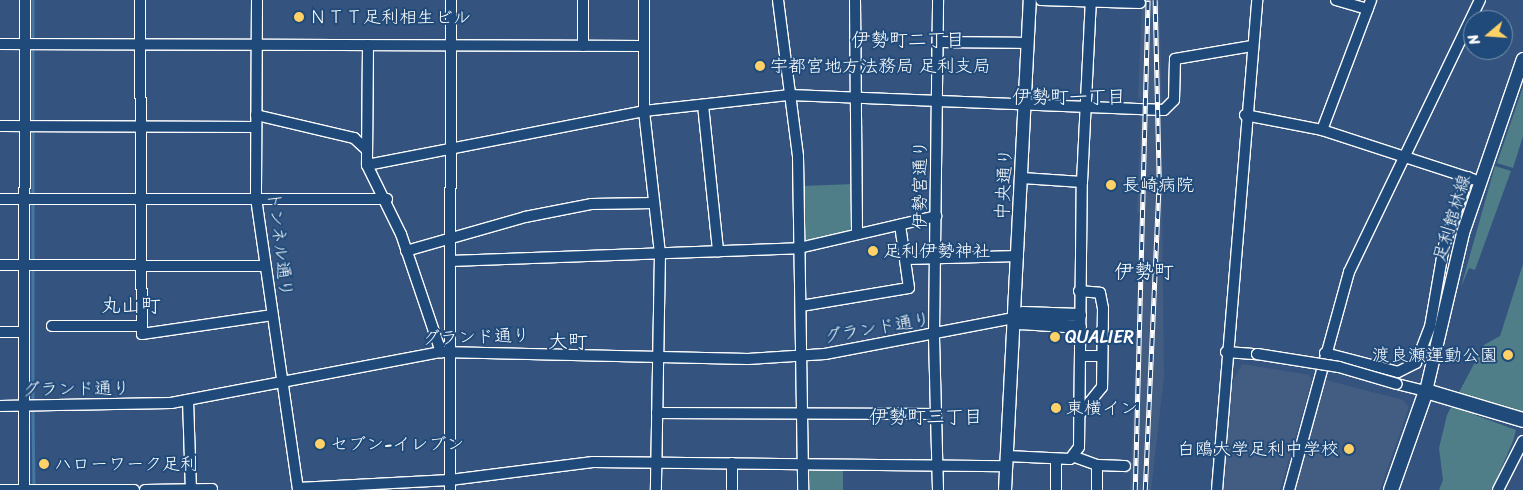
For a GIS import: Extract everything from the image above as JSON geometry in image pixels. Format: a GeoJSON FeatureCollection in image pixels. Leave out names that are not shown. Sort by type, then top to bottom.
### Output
{"type":"FeatureCollection","features":[{"type":"Feature","properties":{"kind":"highway"},"geometry":{"type":"LineString","coordinates":[[1391,490],[1433,393],[1523,420]]}},
{"type":"Feature","properties":{"kind":"main road","name":"中央通り"},"geometry":{"type":"LineString","coordinates":[[1005,490],[1030,0]]}},
{"type":"Feature","properties":{"kind":"main road","name":"足利館林線"},"geometry":{"type":"LineString","coordinates":[[1433,393],[1456,257],[1523,59]]}},
{"type":"Feature","properties":{"kind":"main road"},"geometry":{"type":"LineString","coordinates":[[1014,318],[1023,313],[1080,321]]}},
{"type":"Feature","properties":{"kind":"street"},"geometry":{"type":"LineString","coordinates":[[24,490],[25,0]]}},
{"type":"Feature","properties":{"kind":"street"},"geometry":{"type":"LineString","coordinates":[[140,0],[139,265],[142,334],[273,315]]}},
{"type":"Feature","properties":{"kind":"street","name":"トンネル通り"},"geometry":{"type":"LineString","coordinates":[[257,0],[256,198],[298,489]]}},
{"type":"Feature","properties":{"kind":"street"},"geometry":{"type":"LineString","coordinates":[[450,485],[445,351],[450,261],[451,0]]}},
{"type":"Feature","properties":{"kind":"street"},"geometry":{"type":"LineString","coordinates":[[583,0],[583,46]]}},
{"type":"Feature","properties":{"kind":"street"},"geometry":{"type":"LineString","coordinates":[[644,0],[644,111],[660,253],[656,490]]}},
{"type":"Feature","properties":{"kind":"street"},"geometry":{"type":"LineString","coordinates":[[778,0],[798,157],[803,490]]}},
{"type":"Feature","properties":{"kind":"street"},"geometry":{"type":"LineString","coordinates":[[855,0],[857,234]]}},
{"type":"Feature","properties":{"kind":"street","name":"伊勢宮通り"},"geometry":{"type":"LineString","coordinates":[[938,0],[934,334],[938,490]]}},
{"type":"Feature","properties":{"kind":"street"},"geometry":{"type":"LineString","coordinates":[[1041,0],[1140,3]]}},
{"type":"Feature","properties":{"kind":"street"},"geometry":{"type":"LineString","coordinates":[[1217,490],[1245,115],[1257,0]]}},
{"type":"Feature","properties":{"kind":"street"},"geometry":{"type":"LineString","coordinates":[[1322,130],[1369,5],[1336,0]]}},
{"type":"Feature","properties":{"kind":"street"},"geometry":{"type":"LineString","coordinates":[[1289,490],[1325,353],[1349,272],[1406,158],[1480,0]]}},
{"type":"Feature","properties":{"kind":"street"},"geometry":{"type":"LineString","coordinates":[[1075,456],[1079,415],[1079,291],[1082,182],[1092,1]]}},
{"type":"Feature","properties":{"kind":"street"},"geometry":{"type":"LineString","coordinates":[[938,42],[1028,43]]}},
{"type":"Feature","properties":{"kind":"street"},"geometry":{"type":"LineString","coordinates":[[0,44],[643,46]]}},
{"type":"Feature","properties":{"kind":"street"},"geometry":{"type":"LineString","coordinates":[[368,45],[367,165],[387,199],[445,351]]}},
{"type":"Feature","properties":{"kind":"street"},"geometry":{"type":"LineString","coordinates":[[367,165],[644,111],[790,95],[1164,110],[1174,100],[1175,59],[1252,46]]}},
{"type":"Feature","properties":{"kind":"street"},"geometry":{"type":"LineString","coordinates":[[702,105],[718,251]]}},
{"type":"Feature","properties":{"kind":"street"},"geometry":{"type":"LineString","coordinates":[[256,115],[354,138],[366,149]]}},
{"type":"Feature","properties":{"kind":"street"},"geometry":{"type":"LineString","coordinates":[[1245,115],[1322,130],[1481,181]]}},
{"type":"Feature","properties":{"kind":"street"},"geometry":{"type":"LineString","coordinates":[[0,126],[256,127]]}},
{"type":"Feature","properties":{"kind":"street"},"geometry":{"type":"LineString","coordinates":[[1325,353],[1398,372],[1416,363],[1430,327],[1444,246],[1468,177]]}},
{"type":"Feature","properties":{"kind":"street"},"geometry":{"type":"LineString","coordinates":[[1022,178],[1082,182]]}},
{"type":"Feature","properties":{"kind":"street"},"geometry":{"type":"LineString","coordinates":[[0,199],[387,199]]}},
{"type":"Feature","properties":{"kind":"street"},"geometry":{"type":"LineString","coordinates":[[406,251],[450,238],[591,204],[654,203]]}},
{"type":"Feature","properties":{"kind":"street"},"geometry":{"type":"LineString","coordinates":[[450,261],[799,248],[936,216]]}},
{"type":"Feature","properties":{"kind":"street"},"geometry":{"type":"LineString","coordinates":[[801,306],[909,288],[900,225]]}},
{"type":"Feature","properties":{"kind":"street"},"geometry":{"type":"LineString","coordinates":[[906,259],[1018,256]]}},
{"type":"Feature","properties":{"kind":"street"},"geometry":{"type":"LineString","coordinates":[[0,265],[265,266]]}},
{"type":"Feature","properties":{"kind":"street"},"geometry":{"type":"LineString","coordinates":[[1079,291],[1102,297],[1102,387],[1079,415]]}},
{"type":"Feature","properties":{"kind":"street","name":"グランド通り"},"geometry":{"type":"LineString","coordinates":[[0,406],[188,400],[445,351],[658,357],[801,356],[934,334],[1014,318]]}},
{"type":"Feature","properties":{"kind":"street"},"geometry":{"type":"LineString","coordinates":[[52,326],[142,326]]}},
{"type":"Feature","properties":{"kind":"street"},"geometry":{"type":"LineString","coordinates":[[0,332],[24,332]]}},
{"type":"Feature","properties":{"kind":"street"},"geometry":{"type":"LineString","coordinates":[[1226,352],[1257,354],[1339,367],[1433,393]]}},
{"type":"Feature","properties":{"kind":"street"},"geometry":{"type":"LineString","coordinates":[[1080,356],[1101,356]]}},
{"type":"Feature","properties":{"kind":"street"},"geometry":{"type":"LineString","coordinates":[[188,400],[191,490]]}},
{"type":"Feature","properties":{"kind":"street"},"geometry":{"type":"LineString","coordinates":[[657,413],[936,414]]}},
{"type":"Feature","properties":{"kind":"street"},"geometry":{"type":"LineString","coordinates":[[1498,490],[1523,441]]}},
{"type":"Feature","properties":{"kind":"street"},"geometry":{"type":"LineString","coordinates":[[298,489],[450,485],[593,462],[937,464],[1075,456],[1097,465],[1125,466]]}},
{"type":"Feature","properties":{"kind":"street"},"geometry":{"type":"LineString","coordinates":[[1056,458],[1056,490]]}},
{"type":"Feature","properties":{"kind":"street"},"geometry":{"type":"LineString","coordinates":[[732,463],[732,490]]}},
{"type":"Feature","properties":{"kind":"street"},"geometry":{"type":"LineString","coordinates":[[1097,465],[1097,490]]}},
{"type":"Feature","properties":{"kind":"street"},"geometry":{"type":"LineString","coordinates":[[145,490],[212,489]]}},
{"type":"Feature","properties":{"kind":"street"},"geometry":{"type":"LineString","coordinates":[[0,490],[134,490]]}},
{"type":"Feature","properties":{"kind":"shaded area"},"geometry":{"type":"Polygon","coordinates":[[[1142,0],[1159,0],[1162,104],[1143,104],[1138,97],[1142,0]]]}},
{"type":"Feature","properties":{"kind":"shaded area"},"geometry":{"type":"Polygon","coordinates":[[[1141,114],[1161,114],[1164,376],[1151,490],[1130,490],[1142,214],[1137,213],[1141,114]]]}},
{"type":"Feature","properties":{"kind":"shaded area"},"geometry":{"type":"Polygon","coordinates":[[[1242,364],[1309,375],[1312,380],[1280,490],[1223,490],[1231,385],[1242,364]]]}},
{"type":"Feature","properties":{"kind":"shaded area","name":"白鴎大学足利中学校"},"geometry":{"type":"Polygon","coordinates":[[[1326,380],[1403,400],[1409,407],[1380,490],[1293,490],[1326,380]]]}},
{"type":"Feature","properties":{"kind":"green space"},"geometry":{"type":"Polygon","coordinates":[[[1523,87],[1523,136],[1513,168],[1497,163],[1523,87]]]}},
{"type":"Feature","properties":{"kind":"green space"},"geometry":{"type":"Polygon","coordinates":[[[1495,166],[1511,171],[1475,270],[1469,268],[1461,287],[1495,166]]]}},
{"type":"Feature","properties":{"kind":"green space"},"geometry":{"type":"Polygon","coordinates":[[[853,184],[854,226],[849,232],[807,243],[804,240],[803,186],[853,184]]]}},
{"type":"Feature","properties":{"kind":"green space"},"geometry":{"type":"Polygon","coordinates":[[[1523,264],[1523,413],[1480,400],[1475,415],[1516,430],[1513,441],[1492,490],[1439,490],[1443,480],[1439,448],[1447,415],[1484,345],[1500,336],[1523,264]]]}},
{"type":"Feature","properties":{"kind":"green space"},"geometry":{"type":"Polygon","coordinates":[[[813,468],[843,468],[843,490],[807,490],[807,472],[813,468]]]}},
{"type":"Feature","properties":{"kind":"waterway"},"geometry":{"type":"LineString","coordinates":[[33,0],[33,41]]}},
{"type":"Feature","properties":{"kind":"waterway"},"geometry":{"type":"LineString","coordinates":[[33,47],[33,124]]}},
{"type":"Feature","properties":{"kind":"waterway"},"geometry":{"type":"LineString","coordinates":[[33,129],[33,196]]}},
{"type":"Feature","properties":{"kind":"waterway"},"geometry":{"type":"LineString","coordinates":[[33,202],[33,264]]}},
{"type":"Feature","properties":{"kind":"waterway"},"geometry":{"type":"LineString","coordinates":[[33,269],[33,404]]}},
{"type":"Feature","properties":{"kind":"waterway"},"geometry":{"type":"LineString","coordinates":[[33,409],[34,486]]}},
{"type":"Feature","properties":{"kind":"railway"},"geometry":{"type":"LineString","coordinates":[[1135,490],[1148,0]]}},
{"type":"Feature","properties":{"kind":"railway"},"geometry":{"type":"LineString","coordinates":[[1145,490],[1159,182],[1155,0]]}},
{"type":"Feature","properties":{"kind":"place","name":"ＮＴＴ足利相生ビル"},"geometry":{"type":"Point","coordinates":[299,17]}},
{"type":"Feature","properties":{"kind":"place","name":"宇都宮地方法務局 足利支局"},"geometry":{"type":"Point","coordinates":[760,66]}},
{"type":"Feature","properties":{"kind":"place","name":"長崎病院"},"geometry":{"type":"Point","coordinates":[1111,185]}},
{"type":"Feature","properties":{"kind":"place","name":"足利伊勢神社"},"geometry":{"type":"Point","coordinates":[873,251]}},
{"type":"Feature","properties":{"kind":"place","name":"QUALIER"},"geometry":{"type":"Point","coordinates":[1055,337]}},
{"type":"Feature","properties":{"kind":"place","name":"渡良瀬運動公園"},"geometry":{"type":"Point","coordinates":[1508,355]}},
{"type":"Feature","properties":{"kind":"place","name":"東横イン"},"geometry":{"type":"Point","coordinates":[1056,408]}},
{"type":"Feature","properties":{"kind":"place","name":"セブン-イレブン"},"geometry":{"type":"Point","coordinates":[320,444]}},
{"type":"Feature","properties":{"kind":"place","name":"白鴎大学足利中学校"},"geometry":{"type":"Point","coordinates":[1349,449]}},
{"type":"Feature","properties":{"kind":"place","name":"ハローワーク足利"},"geometry":{"type":"Point","coordinates":[44,464]}},
{"type":"Feature","properties":{"kind":"district","name":"伊勢町二丁目"},"geometry":{"type":"Point","coordinates":[908,40]}},
{"type":"Feature","properties":{"kind":"district","name":"伊勢町一丁目"},"geometry":{"type":"Point","coordinates":[1069,97]}},
{"type":"Feature","properties":{"kind":"district","name":"伊勢町"},"geometry":{"type":"Point","coordinates":[1144,271]}},
{"type":"Feature","properties":{"kind":"district","name":"丸山町"},"geometry":{"type":"Point","coordinates":[131,305]}},
{"type":"Feature","properties":{"kind":"district","name":"大町"},"geometry":{"type":"Point","coordinates":[568,341]}},
{"type":"Feature","properties":{"kind":"district","name":"伊勢町三丁目"},"geometry":{"type":"Point","coordinates":[926,417]}}]}
